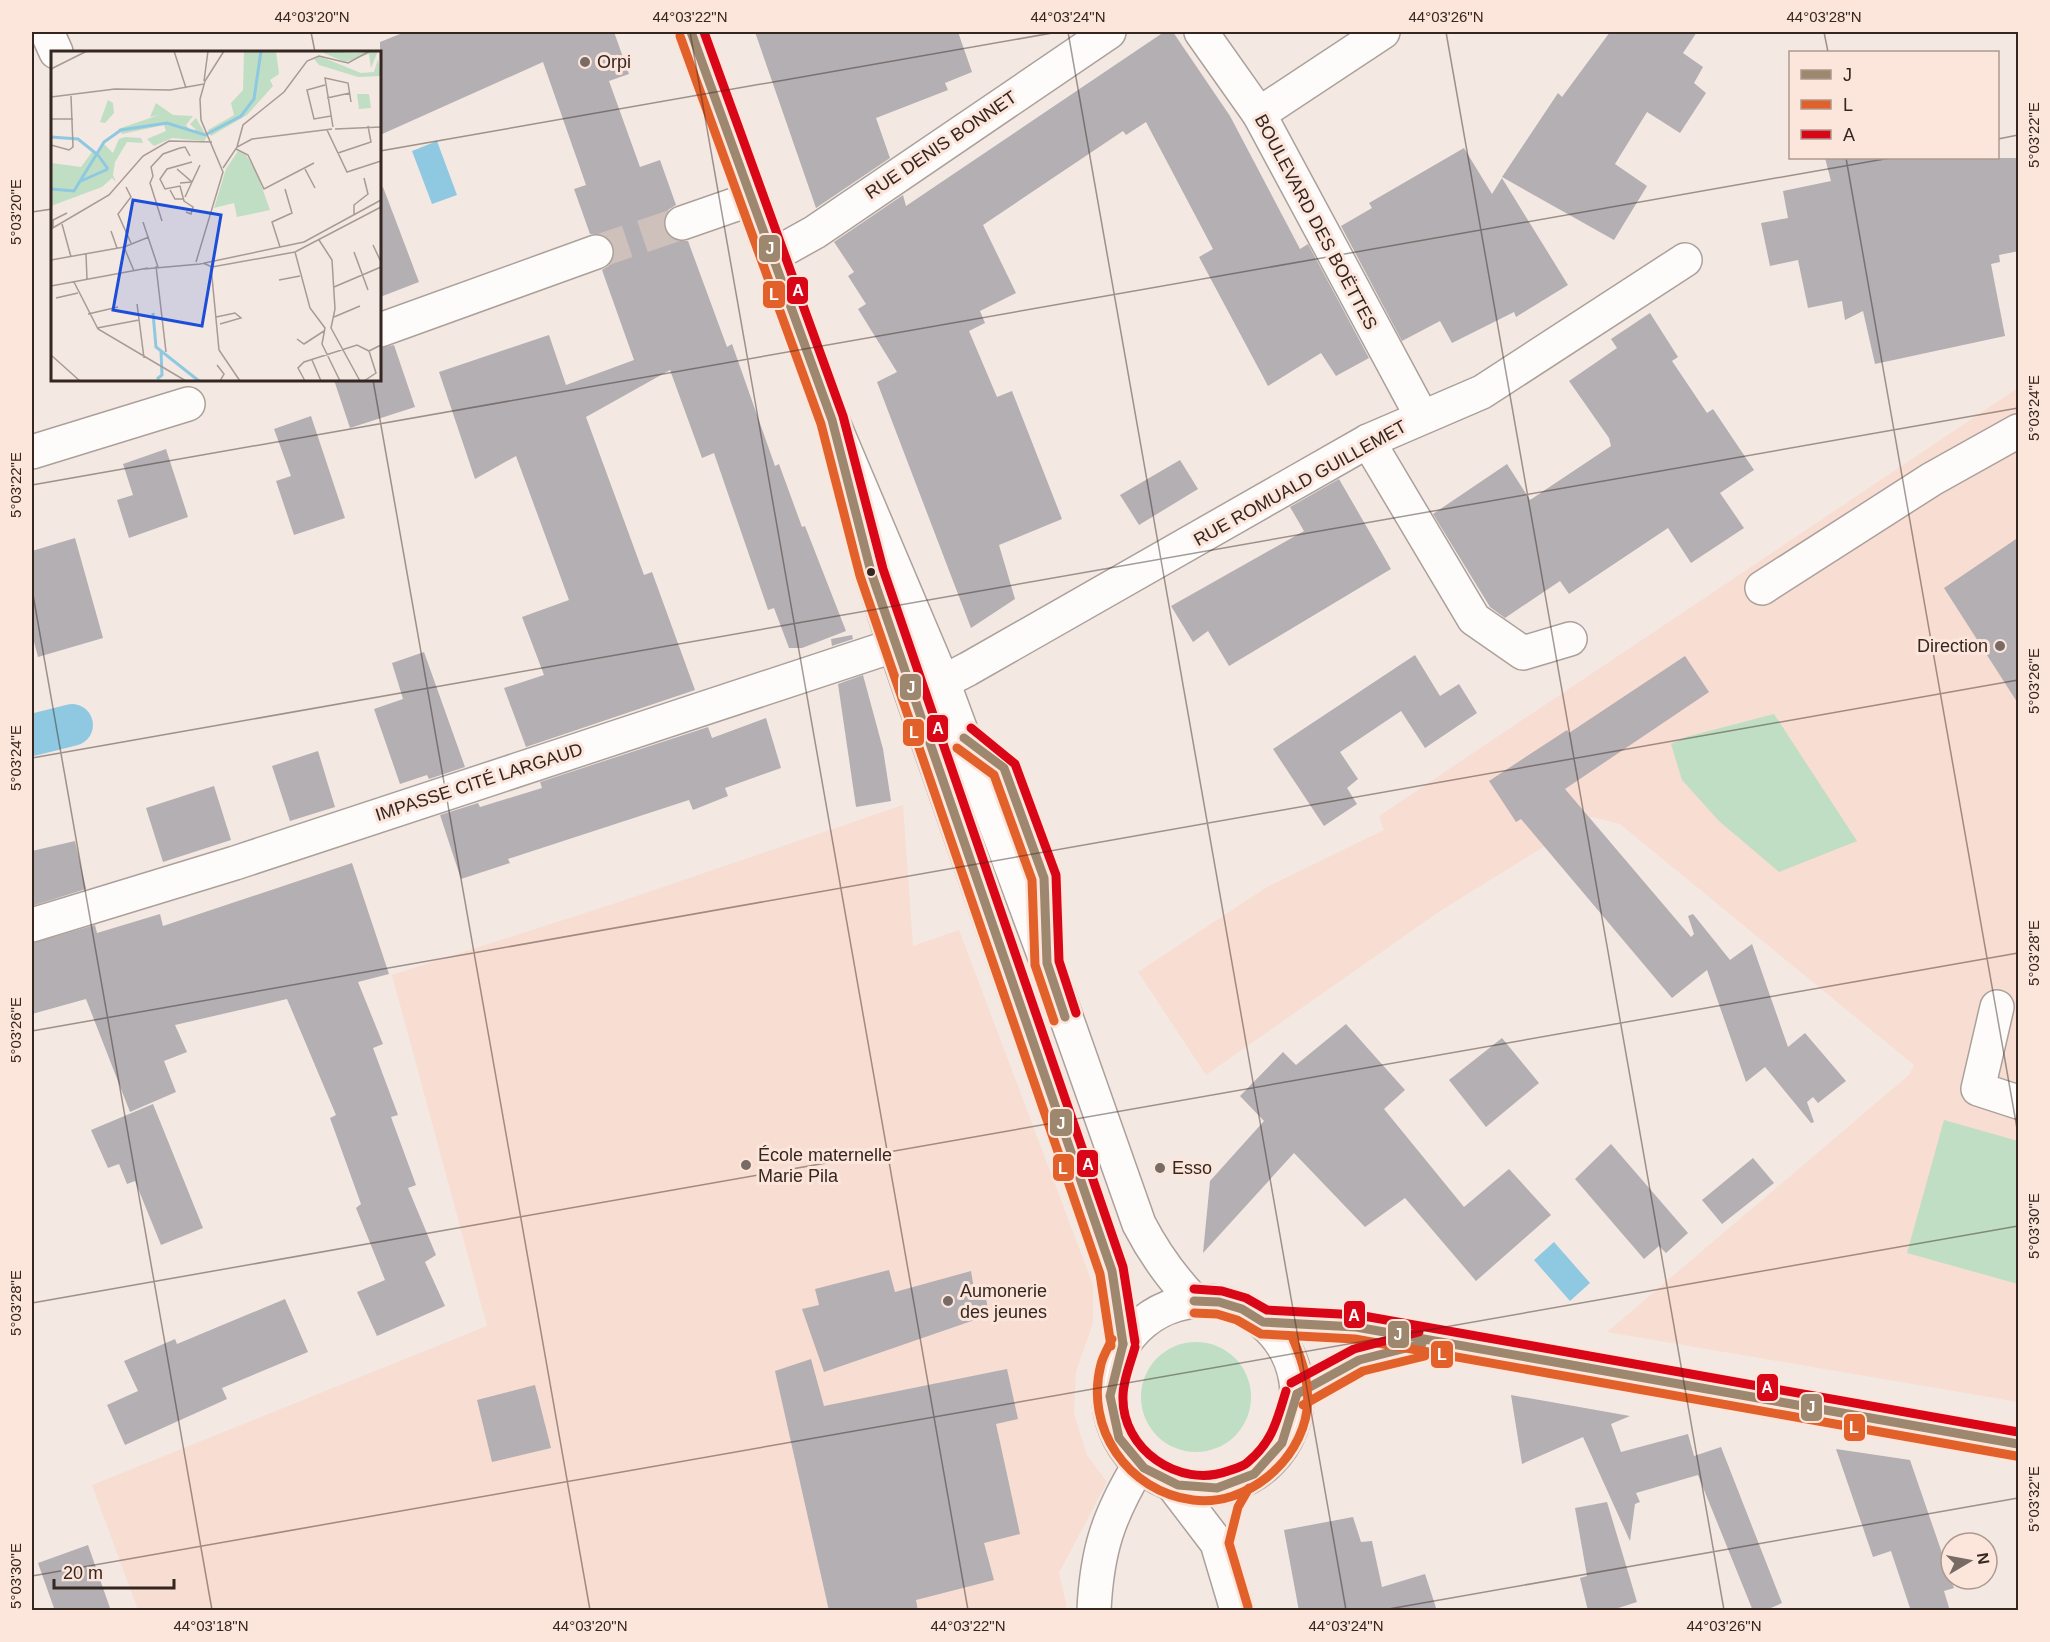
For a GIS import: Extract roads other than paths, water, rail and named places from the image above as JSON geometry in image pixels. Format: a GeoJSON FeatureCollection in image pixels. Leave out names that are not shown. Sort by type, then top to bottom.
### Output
{"type":"FeatureCollection","features":[{"type":"Feature","properties":{"kind":"street"},"geometry":{"type":"LineString","coordinates":[[47,32],[56,51]]}},
{"type":"Feature","properties":{"kind":"street"},"geometry":{"type":"LineString","coordinates":[[691,32],[832,420],[909,641],[1112,1271],[1123,1344]]}},
{"type":"Feature","properties":{"kind":"street","name":"RUE DENIS BONNET"},"geometry":{"type":"LineString","coordinates":[[772,256],[815,232],[1109,32]]}},
{"type":"Feature","properties":{"kind":"street","name":"BOULEVARD DES BOËTTES"},"geometry":{"type":"LineString","coordinates":[[1201,32],[1259,114],[1422,417]]}},
{"type":"Feature","properties":{"kind":"street"},"geometry":{"type":"LineString","coordinates":[[1259,114],[1383,32]]}},
{"type":"Feature","properties":{"kind":"street"},"geometry":{"type":"LineString","coordinates":[[682,223],[751,199]]}},
{"type":"Feature","properties":{"kind":"street"},"geometry":{"type":"LineString","coordinates":[[381,330],[596,252]]}},
{"type":"Feature","properties":{"kind":"street","name":"RUE ROMUALD GUILLEMET"},"geometry":{"type":"LineString","coordinates":[[943,682],[1368,441],[1482,392],[1685,260]]}},
{"type":"Feature","properties":{"kind":"street"},"geometry":{"type":"LineString","coordinates":[[32,452],[188,404]]}},
{"type":"Feature","properties":{"kind":"street"},"geometry":{"type":"LineString","coordinates":[[832,420],[863,543],[909,641],[943,682],[1043,952],[1139,1224],[1155,1254],[1194,1301]]}},
{"type":"Feature","properties":{"kind":"street"},"geometry":{"type":"LineString","coordinates":[[1762,588],[1932,479],[2019,431]]}},
{"type":"Feature","properties":{"kind":"street"},"geometry":{"type":"LineString","coordinates":[[1368,441],[1474,619],[1523,653],[1570,639]]}},
{"type":"Feature","properties":{"kind":"street","name":"IMPASSE CITÉ LARGAUD"},"geometry":{"type":"LineString","coordinates":[[32,925],[235,863],[909,641]]}},
{"type":"Feature","properties":{"kind":"street"},"geometry":{"type":"LineString","coordinates":[[1997,1007],[1978,1089],[2019,1102]]}},
{"type":"Feature","properties":{"kind":"street"},"geometry":{"type":"LineString","coordinates":[[1194,1301],[1227,1305],[1242,1310],[1263,1323],[1281,1342],[1293,1367],[1297,1394],[1294,1416],[1287,1437],[1274,1456],[1258,1471],[1238,1482],[1217,1488],[1194,1489],[1172,1484],[1139,1465],[1122,1444],[1111,1412],[1109,1394],[1112,1368],[1123,1344],[1142,1323],[1167,1308],[1194,1301]]}},
{"type":"Feature","properties":{"kind":"street"},"geometry":{"type":"LineString","coordinates":[[1263,1323],[1356,1327],[2019,1444]]}},
{"type":"Feature","properties":{"kind":"street"},"geometry":{"type":"LineString","coordinates":[[1297,1394],[1359,1360],[1432,1341]]}},
{"type":"Feature","properties":{"kind":"street"},"geometry":{"type":"LineString","coordinates":[[1094,1611],[1096,1566],[1112,1512],[1139,1465]]}},
{"type":"Feature","properties":{"kind":"street"},"geometry":{"type":"LineString","coordinates":[[1217,1543],[1227,1503],[1238,1482]]}},
{"type":"Feature","properties":{"kind":"street"},"geometry":{"type":"LineString","coordinates":[[1172,1484],[1217,1543],[1237,1611]]}},
{"type":"Feature","properties":{"kind":"water"},"geometry":{"type":"Polygon","coordinates":[[[437,141],[457,195],[432,204],[412,151],[437,141]]]}},
{"type":"Feature","properties":{"kind":"water"},"geometry":{"type":"Polygon","coordinates":[[[1554,1242],[1590,1283],[1570,1301],[1534,1260],[1554,1242]]]}},
{"type":"Feature","properties":{"kind":"waterway"},"geometry":{"type":"LineString","coordinates":[[32,735],[72,725]]}},
{"type":"Feature","properties":{"kind":"tunnel"},"geometry":{"type":"LineString","coordinates":[[596,252],[682,223]]}},
{"type":"Feature","properties":{"kind":"place","name":"Orpi"},"geometry":{"type":"Point","coordinates":[585,62]}},
{"type":"Feature","properties":{"kind":"place","name":"Direction"},"geometry":{"type":"Point","coordinates":[2000,646]}},
{"type":"Feature","properties":{"kind":"place","name":"École maternelle Marie Pila"},"geometry":{"type":"Point","coordinates":[746,1165]}},
{"type":"Feature","properties":{"kind":"place","name":"Esso"},"geometry":{"type":"Point","coordinates":[1160,1168]}},
{"type":"Feature","properties":{"kind":"place","name":"Aumonerie des jeunes"},"geometry":{"type":"Point","coordinates":[948,1301]}}]}
